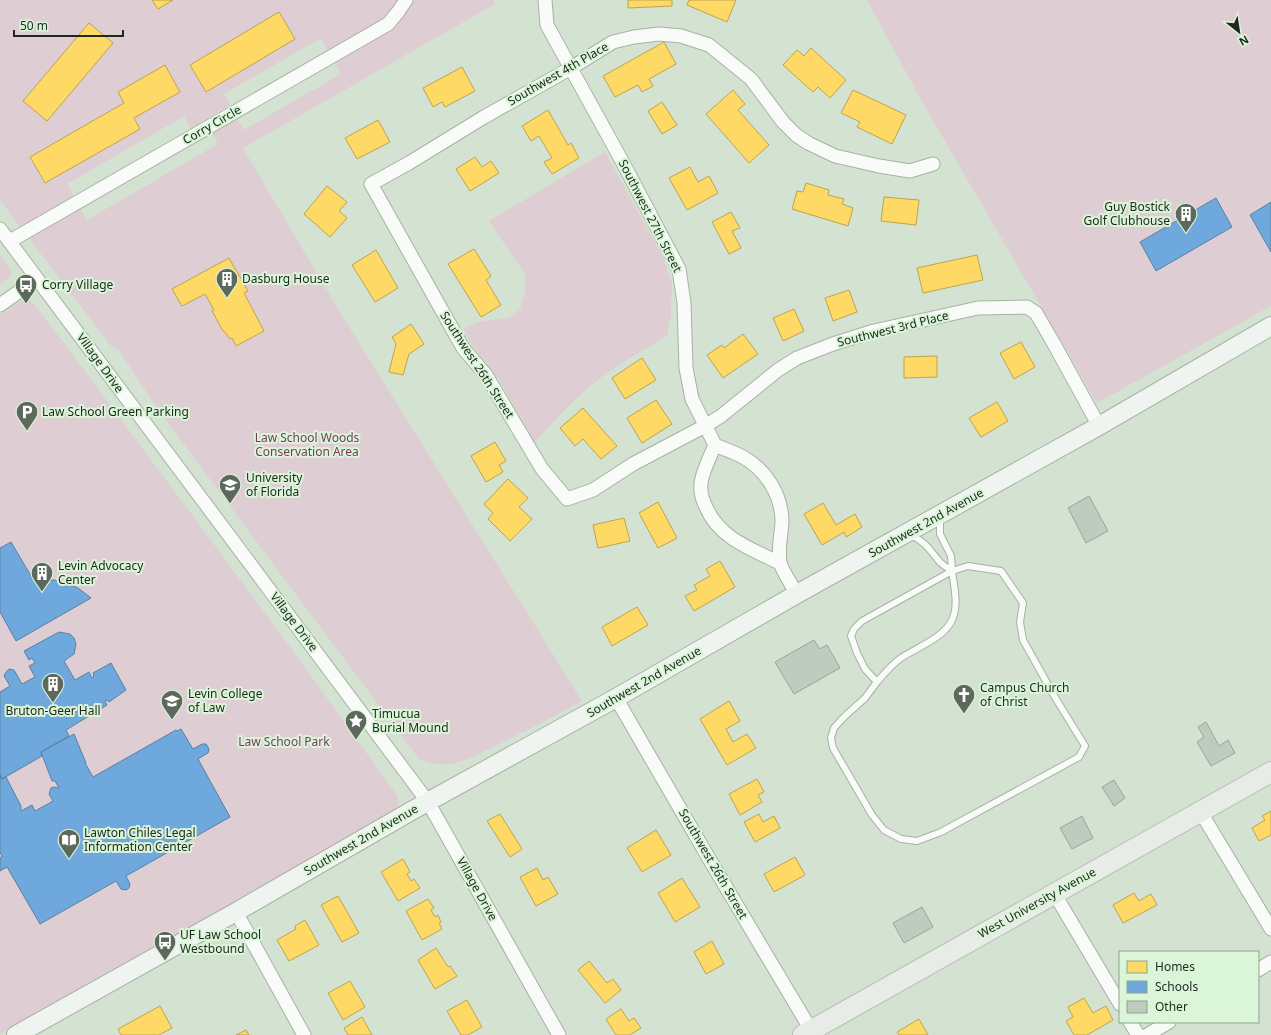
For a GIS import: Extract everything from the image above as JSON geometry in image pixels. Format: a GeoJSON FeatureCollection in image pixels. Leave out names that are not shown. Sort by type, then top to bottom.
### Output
{"type":"FeatureCollection","features":[{"type":"Feature","properties":{"kind":"main road","name":"Southwest 2nd Avenue"},"geometry":{"type":"LineString","coordinates":[[28,1032],[428,802],[616,698],[797,594],[940,516],[1271,326]]}},
{"type":"Feature","properties":{"kind":"main road","name":"West University Avenue"},"geometry":{"type":"LineString","coordinates":[[809,1033],[1054,893],[1271,772]]}},
{"type":"Feature","properties":{"kind":"street","name":"Corry Circle"},"geometry":{"type":"LineString","coordinates":[[10,242],[388,24],[406,0]]}},
{"type":"Feature","properties":{"kind":"street","name":"Southwest 27th Street"},"geometry":{"type":"LineString","coordinates":[[545,0],[547,25],[622,161],[679,269],[684,303],[686,368],[692,399],[715,445]]}},
{"type":"Feature","properties":{"kind":"street","name":"Southwest 4th Place"},"geometry":{"type":"LineString","coordinates":[[371,184],[613,42],[634,37],[659,34],[681,36],[709,45],[751,79],[783,122],[808,143],[834,156],[910,171],[933,164]]}},
{"type":"Feature","properties":{"kind":"street","name":"Southwest 26th Street"},"geometry":{"type":"LineString","coordinates":[[371,184],[463,348],[486,375],[542,470],[567,499]]}},
{"type":"Feature","properties":{"kind":"street","name":"Village Drive"},"geometry":{"type":"LineString","coordinates":[[0,228],[428,802],[559,1035]]}},
{"type":"Feature","properties":{"kind":"street"},"geometry":{"type":"LineString","coordinates":[[0,305],[37,279]]}},
{"type":"Feature","properties":{"kind":"street","name":"Southwest 3rd Place"},"geometry":{"type":"LineString","coordinates":[[567,499],[593,490],[633,464],[705,426],[721,416],[778,370],[797,358],[833,344],[874,331],[978,308],[1027,307],[1036,313],[1098,426]]}},
{"type":"Feature","properties":{"kind":"street"},"geometry":{"type":"LineString","coordinates":[[780,563],[732,539],[718,527],[709,514],[701,493],[701,484],[704,472],[715,445],[742,456],[752,462],[760,469],[773,487],[778,500],[782,521],[780,563],[797,594]]}},
{"type":"Feature","properties":{"kind":"street","name":"Southwest 26th Street"},"geometry":{"type":"LineString","coordinates":[[616,698],[809,1033]]}},
{"type":"Feature","properties":{"kind":"street"},"geometry":{"type":"LineString","coordinates":[[1200,811],[1271,929]]}},
{"type":"Feature","properties":{"kind":"street"},"geometry":{"type":"LineString","coordinates":[[1054,893],[1119,1002]]}},
{"type":"Feature","properties":{"kind":"street"},"geometry":{"type":"LineString","coordinates":[[236,912],[304,1035]]}},
{"type":"Feature","properties":{"kind":"street"},"geometry":{"type":"LineString","coordinates":[[1259,969],[1271,962]]}},
{"type":"Feature","properties":{"kind":"street"},"geometry":{"type":"LineString","coordinates":[[1131,1023],[1138,1035]]}},
{"type":"Feature","properties":{"kind":"street"},"geometry":{"type":"LineString","coordinates":[[1147,1035],[1168,1023]]}},
{"type":"Feature","properties":{"kind":"lane"},"geometry":{"type":"LineString","coordinates":[[877,682],[865,669],[856,653],[852,636],[854,629],[862,621],[952,571],[968,566],[1001,571],[1024,603],[1020,622],[1023,640],[1056,699],[1085,746],[1079,757],[941,832],[917,841],[901,839],[884,830],[872,814],[833,748],[830,738],[834,728],[865,698],[887,670],[899,659],[943,632],[952,620],[955,607],[955,590],[952,571],[951,556],[940,534],[940,516]]}},
{"type":"Feature","properties":{"kind":"lane"},"geometry":{"type":"LineString","coordinates":[[906,534],[924,542],[940,562],[952,571]]}},
{"type":"Feature","properties":{"kind":"path"},"geometry":{"type":"LineString","coordinates":[[1123,0],[1127,11],[1123,30],[1122,47],[1141,128],[1148,166],[1170,211]]}},
{"type":"Feature","properties":{"kind":"path"},"geometry":{"type":"LineString","coordinates":[[1271,55],[1252,100],[1250,114],[1251,135],[1262,168],[1271,176]]}},
{"type":"Feature","properties":{"kind":"path"},"geometry":{"type":"LineString","coordinates":[[928,94],[939,106],[945,116],[953,140],[1013,249],[1023,264],[1034,273],[1044,276],[1055,278],[1068,276],[1106,252],[1136,229],[1247,167],[1262,168]]}},
{"type":"Feature","properties":{"kind":"path"},"geometry":{"type":"LineString","coordinates":[[211,125],[240,154],[330,306],[462,514],[519,613],[579,703]]}},
{"type":"Feature","properties":{"kind":"path"},"geometry":{"type":"LineString","coordinates":[[1141,128],[1151,132],[1155,144],[1154,149],[1146,154]]}},
{"type":"Feature","properties":{"kind":"path"},"geometry":{"type":"LineString","coordinates":[[1160,190],[1181,204]]}},
{"type":"Feature","properties":{"kind":"path"},"geometry":{"type":"LineString","coordinates":[[208,325],[217,320]]}},
{"type":"Feature","properties":{"kind":"green space","name":"Law School Woods Conservation Area"},"geometry":{"type":"Polygon","coordinates":[[[0,0],[152,0],[158,9],[173,0],[399,0],[384,19],[329,52],[321,38],[224,94],[230,105],[191,129],[184,116],[67,184],[87,220],[218,144],[212,133],[237,119],[244,130],[341,74],[335,62],[403,16],[413,0],[492,0],[495,4],[243,148],[338,309],[582,701],[524,732],[466,760],[453,763],[433,764],[419,759],[159,411],[118,349],[111,346],[0,200],[0,0]],[[279,12],[190,65],[205,91],[295,39],[279,12]],[[89,23],[24,101],[47,121],[113,43],[89,23]],[[164,66],[118,92],[124,103],[30,157],[45,183],[140,129],[134,118],[179,92],[164,66]]]}},
{"type":"Feature","properties":{"kind":"green space"},"geometry":{"type":"Polygon","coordinates":[[[867,0],[1271,0],[1271,306],[1097,403],[920,98],[867,0]]]}},
{"type":"Feature","properties":{"kind":"green space"},"geometry":{"type":"Polygon","coordinates":[[[605,152],[663,257],[672,283],[671,315],[667,336],[617,366],[589,387],[568,406],[535,442],[499,380],[472,346],[463,329],[481,321],[509,318],[520,309],[525,292],[525,274],[489,221],[605,152]]]}},
{"type":"Feature","properties":{"kind":"green space"},"geometry":{"type":"Polygon","coordinates":[[[0,255],[12,274],[0,285],[0,255]]]}},
{"type":"Feature","properties":{"kind":"green space","name":"Levin College of Law"},"geometry":{"type":"Polygon","coordinates":[[[26,299],[33,303],[64,343],[291,648],[396,794],[398,803],[395,809],[381,819],[141,956],[0,1034],[0,315],[26,299]]]}},
{"type":"Feature","properties":{"kind":"building: Homes"},"geometry":{"type":"Polygon","coordinates":[[[152,0],[173,0],[158,9],[152,0]]]}},
{"type":"Feature","properties":{"kind":"building: Homes"},"geometry":{"type":"Polygon","coordinates":[[[628,0],[672,0],[672,6],[628,8],[628,0]]]}},
{"type":"Feature","properties":{"kind":"building: Homes"},"geometry":{"type":"Polygon","coordinates":[[[689,0],[736,0],[727,22],[687,5],[689,0]]]}},
{"type":"Feature","properties":{"kind":"building: Homes"},"geometry":{"type":"Polygon","coordinates":[[[279,12],[295,39],[206,92],[190,65],[279,12]]]}},
{"type":"Feature","properties":{"kind":"building: Homes"},"geometry":{"type":"Polygon","coordinates":[[[89,23],[113,43],[47,121],[23,101],[89,23]]]}},
{"type":"Feature","properties":{"kind":"building: Homes"},"geometry":{"type":"Polygon","coordinates":[[[664,42],[676,64],[649,79],[653,86],[642,92],[638,85],[615,97],[603,76],[664,42]]]}},
{"type":"Feature","properties":{"kind":"building: Homes"},"geometry":{"type":"Polygon","coordinates":[[[811,48],[846,80],[830,98],[818,87],[813,92],[783,65],[797,50],[804,56],[811,48]]]}},
{"type":"Feature","properties":{"kind":"building: Homes"},"geometry":{"type":"Polygon","coordinates":[[[165,65],[180,92],[134,118],[140,129],[45,183],[30,157],[124,103],[118,92],[165,65]]]}},
{"type":"Feature","properties":{"kind":"building: Homes"},"geometry":{"type":"Polygon","coordinates":[[[462,67],[475,91],[445,107],[442,102],[433,107],[423,88],[462,67]]]}},
{"type":"Feature","properties":{"kind":"building: Homes"},"geometry":{"type":"Polygon","coordinates":[[[733,90],[745,104],[738,110],[769,145],[749,163],[706,114],[733,90]]]}},
{"type":"Feature","properties":{"kind":"building: Homes"},"geometry":{"type":"Polygon","coordinates":[[[853,90],[906,115],[892,144],[857,127],[860,122],[841,113],[853,90]]]}},
{"type":"Feature","properties":{"kind":"building: Homes"},"geometry":{"type":"Polygon","coordinates":[[[662,102],[677,125],[662,134],[648,111],[662,102]]]}},
{"type":"Feature","properties":{"kind":"building: Homes"},"geometry":{"type":"Polygon","coordinates":[[[548,110],[568,145],[571,143],[579,158],[552,174],[544,162],[552,158],[539,136],[531,141],[522,126],[548,110]]]}},
{"type":"Feature","properties":{"kind":"building: Homes"},"geometry":{"type":"Polygon","coordinates":[[[378,120],[390,142],[357,159],[345,138],[378,120]]]}},
{"type":"Feature","properties":{"kind":"building: Homes"},"geometry":{"type":"Polygon","coordinates":[[[475,157],[482,167],[491,161],[499,173],[470,191],[456,169],[475,157]]]}},
{"type":"Feature","properties":{"kind":"building: Homes"},"geometry":{"type":"Polygon","coordinates":[[[690,167],[698,182],[709,176],[718,193],[687,210],[669,178],[690,167]]]}},
{"type":"Feature","properties":{"kind":"building: Homes"},"geometry":{"type":"Polygon","coordinates":[[[806,183],[829,190],[828,195],[844,199],[842,204],[853,208],[848,226],[792,209],[797,191],[803,192],[806,183]]]}},
{"type":"Feature","properties":{"kind":"building: Homes"},"geometry":{"type":"Polygon","coordinates":[[[327,186],[347,202],[339,211],[347,218],[330,237],[304,214],[327,186]]]}},
{"type":"Feature","properties":{"kind":"building: Homes"},"geometry":{"type":"Polygon","coordinates":[[[884,197],[919,200],[916,225],[881,221],[884,197]]]}},
{"type":"Feature","properties":{"kind":"building: Homes"},"geometry":{"type":"Polygon","coordinates":[[[731,212],[740,228],[732,231],[741,248],[729,254],[712,222],[731,212]]]}},
{"type":"Feature","properties":{"kind":"building: Homes"},"geometry":{"type":"Polygon","coordinates":[[[474,249],[491,276],[486,280],[501,305],[481,317],[448,264],[474,249]]]}},
{"type":"Feature","properties":{"kind":"building: Homes"},"geometry":{"type":"Polygon","coordinates":[[[376,250],[398,288],[375,302],[352,265],[376,250]]]}},
{"type":"Feature","properties":{"kind":"building: Homes"},"geometry":{"type":"Polygon","coordinates":[[[977,255],[983,280],[923,293],[917,268],[977,255]]]}},
{"type":"Feature","properties":{"kind":"building: Homes","name":"Dasburg House"},"geometry":{"type":"Polygon","coordinates":[[[229,258],[248,291],[244,293],[264,331],[236,346],[232,338],[230,339],[223,331],[205,294],[182,306],[172,289],[229,258]]]}},
{"type":"Feature","properties":{"kind":"building: Homes"},"geometry":{"type":"Polygon","coordinates":[[[849,290],[857,312],[833,321],[825,298],[849,290]]]}},
{"type":"Feature","properties":{"kind":"building: Homes"},"geometry":{"type":"Polygon","coordinates":[[[794,309],[804,331],[783,341],[773,318],[794,309]]]}},
{"type":"Feature","properties":{"kind":"building: Homes"},"geometry":{"type":"Polygon","coordinates":[[[411,324],[424,344],[409,354],[403,375],[389,372],[396,344],[392,337],[411,324]]]}},
{"type":"Feature","properties":{"kind":"building: Homes"},"geometry":{"type":"Polygon","coordinates":[[[743,334],[758,354],[723,378],[707,355],[722,345],[724,348],[743,334]]]}},
{"type":"Feature","properties":{"kind":"building: Homes"},"geometry":{"type":"Polygon","coordinates":[[[1021,342],[1035,367],[1014,379],[1000,353],[1021,342]]]}},
{"type":"Feature","properties":{"kind":"building: Homes"},"geometry":{"type":"Polygon","coordinates":[[[937,356],[937,377],[904,378],[904,357],[937,356]]]}},
{"type":"Feature","properties":{"kind":"building: Homes"},"geometry":{"type":"Polygon","coordinates":[[[642,358],[656,380],[625,399],[612,378],[642,358]]]}},
{"type":"Feature","properties":{"kind":"building: Homes"},"geometry":{"type":"Polygon","coordinates":[[[656,400],[672,424],[642,443],[627,418],[656,400]]]}},
{"type":"Feature","properties":{"kind":"building: Homes"},"geometry":{"type":"Polygon","coordinates":[[[997,402],[1008,421],[981,437],[969,418],[997,402]]]}},
{"type":"Feature","properties":{"kind":"building: Homes"},"geometry":{"type":"Polygon","coordinates":[[[583,408],[617,446],[601,459],[583,439],[575,446],[560,428],[583,408]]]}},
{"type":"Feature","properties":{"kind":"building: Homes"},"geometry":{"type":"Polygon","coordinates":[[[495,442],[506,461],[499,465],[503,472],[486,482],[471,456],[495,442]]]}},
{"type":"Feature","properties":{"kind":"building: Homes"},"geometry":{"type":"Polygon","coordinates":[[[508,479],[528,498],[519,507],[532,519],[510,541],[488,519],[493,513],[484,504],[508,479]]]}},
{"type":"Feature","properties":{"kind":"building: Homes"},"geometry":{"type":"Polygon","coordinates":[[[658,502],[677,538],[658,548],[639,513],[658,502]]]}},
{"type":"Feature","properties":{"kind":"building: Homes"},"geometry":{"type":"Polygon","coordinates":[[[823,503],[836,525],[855,514],[862,527],[846,537],[844,532],[822,545],[804,514],[823,503]]]}},
{"type":"Feature","properties":{"kind":"building: Homes"},"geometry":{"type":"Polygon","coordinates":[[[624,518],[630,541],[598,548],[593,525],[624,518]]]}},
{"type":"Feature","properties":{"kind":"building: Homes"},"geometry":{"type":"Polygon","coordinates":[[[720,561],[735,587],[694,611],[685,596],[697,590],[694,585],[710,576],[706,569],[720,561]]]}},
{"type":"Feature","properties":{"kind":"building: Homes"},"geometry":{"type":"Polygon","coordinates":[[[637,607],[648,625],[612,646],[602,627],[637,607]]]}},
{"type":"Feature","properties":{"kind":"building: Homes"},"geometry":{"type":"Polygon","coordinates":[[[729,701],[740,721],[726,729],[733,742],[747,734],[756,748],[727,765],[700,719],[729,701]]]}},
{"type":"Feature","properties":{"kind":"building: Homes"},"geometry":{"type":"Polygon","coordinates":[[[757,779],[764,792],[758,795],[762,802],[740,815],[729,794],[757,779]]]}},
{"type":"Feature","properties":{"kind":"building: Homes"},"geometry":{"type":"Polygon","coordinates":[[[1271,811],[1271,835],[1259,841],[1252,828],[1265,820],[1262,816],[1271,811]]]}},
{"type":"Feature","properties":{"kind":"building: Homes"},"geometry":{"type":"Polygon","coordinates":[[[500,814],[522,849],[510,857],[487,821],[500,814]]]}},
{"type":"Feature","properties":{"kind":"building: Homes"},"geometry":{"type":"Polygon","coordinates":[[[759,814],[763,822],[774,816],[780,828],[755,842],[744,822],[759,814]]]}},
{"type":"Feature","properties":{"kind":"building: Homes"},"geometry":{"type":"Polygon","coordinates":[[[656,830],[671,855],[642,872],[627,848],[656,830]]]}},
{"type":"Feature","properties":{"kind":"building: Homes"},"geometry":{"type":"Polygon","coordinates":[[[795,857],[805,875],[774,892],[764,874],[795,857]]]}},
{"type":"Feature","properties":{"kind":"building: Homes"},"geometry":{"type":"Polygon","coordinates":[[[403,859],[410,872],[407,874],[411,881],[414,879],[420,888],[398,901],[381,872],[403,859]]]}},
{"type":"Feature","properties":{"kind":"building: Homes"},"geometry":{"type":"Polygon","coordinates":[[[537,868],[543,880],[548,877],[558,894],[536,906],[520,877],[537,868]]]}},
{"type":"Feature","properties":{"kind":"building: Homes"},"geometry":{"type":"Polygon","coordinates":[[[682,878],[700,907],[675,922],[658,893],[682,878]]]}},
{"type":"Feature","properties":{"kind":"building: Homes"},"geometry":{"type":"Polygon","coordinates":[[[1134,893],[1139,901],[1151,894],[1157,905],[1123,923],[1113,905],[1134,893]]]}},
{"type":"Feature","properties":{"kind":"building: Homes"},"geometry":{"type":"Polygon","coordinates":[[[338,896],[359,933],[342,942],[321,905],[338,896]]]}},
{"type":"Feature","properties":{"kind":"building: Homes"},"geometry":{"type":"Polygon","coordinates":[[[428,899],[434,908],[431,910],[435,917],[438,915],[441,922],[439,923],[442,929],[422,940],[406,911],[428,899]]]}},
{"type":"Feature","properties":{"kind":"building: Homes"},"geometry":{"type":"Polygon","coordinates":[[[305,920],[319,945],[289,961],[277,940],[296,929],[295,926],[305,920]]]}},
{"type":"Feature","properties":{"kind":"building: Homes"},"geometry":{"type":"Polygon","coordinates":[[[712,941],[724,964],[706,974],[694,952],[712,941]]]}},
{"type":"Feature","properties":{"kind":"building: Homes"},"geometry":{"type":"Polygon","coordinates":[[[436,948],[448,967],[450,966],[457,976],[435,989],[418,960],[436,948]]]}},
{"type":"Feature","properties":{"kind":"building: Homes"},"geometry":{"type":"Polygon","coordinates":[[[589,961],[607,983],[613,979],[621,990],[605,1003],[578,970],[589,961]]]}},
{"type":"Feature","properties":{"kind":"building: Homes"},"geometry":{"type":"Polygon","coordinates":[[[350,981],[365,1007],[343,1020],[328,993],[350,981]]]}},
{"type":"Feature","properties":{"kind":"building: Homes"},"geometry":{"type":"Polygon","coordinates":[[[1084,998],[1093,1013],[1106,1006],[1113,1020],[1087,1035],[1074,1035],[1066,1021],[1073,1017],[1068,1007],[1084,998]]]}},
{"type":"Feature","properties":{"kind":"building: Homes"},"geometry":{"type":"Polygon","coordinates":[[[467,1000],[482,1027],[468,1035],[461,1035],[447,1011],[467,1000]]]}},
{"type":"Feature","properties":{"kind":"building: Homes"},"geometry":{"type":"Polygon","coordinates":[[[160,1006],[172,1028],[159,1035],[121,1035],[118,1029],[160,1006]]]}},
{"type":"Feature","properties":{"kind":"building: Homes"},"geometry":{"type":"Polygon","coordinates":[[[621,1009],[629,1021],[634,1018],[641,1028],[630,1035],[616,1035],[606,1019],[621,1009]]]}},
{"type":"Feature","properties":{"kind":"building: Homes"},"geometry":{"type":"Polygon","coordinates":[[[362,1017],[372,1035],[348,1035],[344,1028],[362,1017]]]}},
{"type":"Feature","properties":{"kind":"building: Homes"},"geometry":{"type":"Polygon","coordinates":[[[919,1019],[928,1035],[899,1035],[897,1032],[919,1019]]]}},
{"type":"Feature","properties":{"kind":"building: Homes"},"geometry":{"type":"Polygon","coordinates":[[[246,1030],[249,1035],[236,1035],[246,1030]]]}},
{"type":"Feature","properties":{"kind":"building: Schools","name":"Guy Bostick Golf Clubhouse"},"geometry":{"type":"Polygon","coordinates":[[[1216,198],[1232,227],[1156,271],[1140,242],[1216,198]]]}},
{"type":"Feature","properties":{"kind":"building: Schools"},"geometry":{"type":"Polygon","coordinates":[[[1271,202],[1271,252],[1250,215],[1271,202]]]}},
{"type":"Feature","properties":{"kind":"building: Schools","name":"Levin Advocacy Center"},"geometry":{"type":"Polygon","coordinates":[[[11,542],[34,581],[54,580],[67,583],[78,588],[91,598],[16,641],[0,612],[0,548],[11,542]]]}},
{"type":"Feature","properties":{"kind":"building: Schools","name":"Bruton-Geer Hall"},"geometry":{"type":"Polygon","coordinates":[[[59,632],[70,634],[74,638],[76,644],[74,654],[64,661],[75,680],[89,672],[92,678],[94,676],[93,673],[111,663],[126,690],[109,702],[107,700],[105,701],[107,705],[66,730],[69,736],[41,752],[42,756],[2,779],[0,775],[0,692],[10,686],[4,676],[9,669],[14,670],[22,684],[35,677],[29,666],[35,663],[32,658],[29,660],[24,651],[59,632]]]}},
{"type":"Feature","properties":{"kind":"building: Schools"},"geometry":{"type":"Polygon","coordinates":[[[181,729],[193,749],[202,744],[206,744],[208,747],[208,753],[198,759],[230,817],[126,876],[130,884],[129,888],[126,890],[121,889],[116,881],[40,924],[7,867],[0,871],[0,858],[2,856],[0,853],[0,775],[2,779],[6,777],[21,806],[21,811],[32,805],[35,811],[53,801],[49,794],[51,788],[59,788],[55,781],[52,781],[41,752],[74,734],[85,763],[93,777],[176,730],[181,729]]]}},
{"type":"Feature","properties":{"kind":"building: Other"},"geometry":{"type":"Polygon","coordinates":[[[1089,496],[1108,531],[1086,543],[1068,508],[1089,496]]]}},
{"type":"Feature","properties":{"kind":"building: Other"},"geometry":{"type":"Polygon","coordinates":[[[814,640],[820,649],[827,645],[840,668],[794,694],[775,662],[814,640]]]}},
{"type":"Feature","properties":{"kind":"building: Other"},"geometry":{"type":"Polygon","coordinates":[[[1206,722],[1219,746],[1228,740],[1235,753],[1211,766],[1197,742],[1204,737],[1198,727],[1206,722]]]}},
{"type":"Feature","properties":{"kind":"building: Other"},"geometry":{"type":"Polygon","coordinates":[[[1114,780],[1125,798],[1114,806],[1102,787],[1114,780]]]}},
{"type":"Feature","properties":{"kind":"building: Other"},"geometry":{"type":"Polygon","coordinates":[[[1082,816],[1093,838],[1072,849],[1060,828],[1082,816]]]}},
{"type":"Feature","properties":{"kind":"building: Other"},"geometry":{"type":"Polygon","coordinates":[[[922,907],[933,927],[904,943],[893,923],[922,907]]]}},
{"type":"Feature","properties":{"kind":"place","name":"Guy Bostick Golf Clubhouse"},"geometry":{"type":"Point","coordinates":[1186,234]}},
{"type":"Feature","properties":{"kind":"place","name":"Dasburg House"},"geometry":{"type":"Point","coordinates":[227,298]}},
{"type":"Feature","properties":{"kind":"place","name":"Corry Village"},"geometry":{"type":"Point","coordinates":[26,304]}},
{"type":"Feature","properties":{"kind":"place","name":"Law School Green Parking"},"geometry":{"type":"Point","coordinates":[27,432]}},
{"type":"Feature","properties":{"kind":"place","name":"University of Florida"},"geometry":{"type":"Point","coordinates":[230,504]}},
{"type":"Feature","properties":{"kind":"place","name":"Levin Advocacy Center"},"geometry":{"type":"Point","coordinates":[42,592]}},
{"type":"Feature","properties":{"kind":"place","name":"Bruton-Geer Hall"},"geometry":{"type":"Point","coordinates":[53,704]}},
{"type":"Feature","properties":{"kind":"place","name":"Campus Church of Christ"},"geometry":{"type":"Point","coordinates":[964,714]}},
{"type":"Feature","properties":{"kind":"place","name":"Levin College of Law"},"geometry":{"type":"Point","coordinates":[172,720]}},
{"type":"Feature","properties":{"kind":"place","name":"Timucua Burial Mound"},"geometry":{"type":"Point","coordinates":[356,740]}},
{"type":"Feature","properties":{"kind":"place","name":"Lawton Chiles Legal Information Center"},"geometry":{"type":"Point","coordinates":[69,860]}},
{"type":"Feature","properties":{"kind":"place","name":"UF Law School Westbound"},"geometry":{"type":"Point","coordinates":[165,962]}},
{"type":"Feature","properties":{"kind":"park label","name":"Law School Park"},"geometry":{"type":"Point","coordinates":[284,742]}}]}
